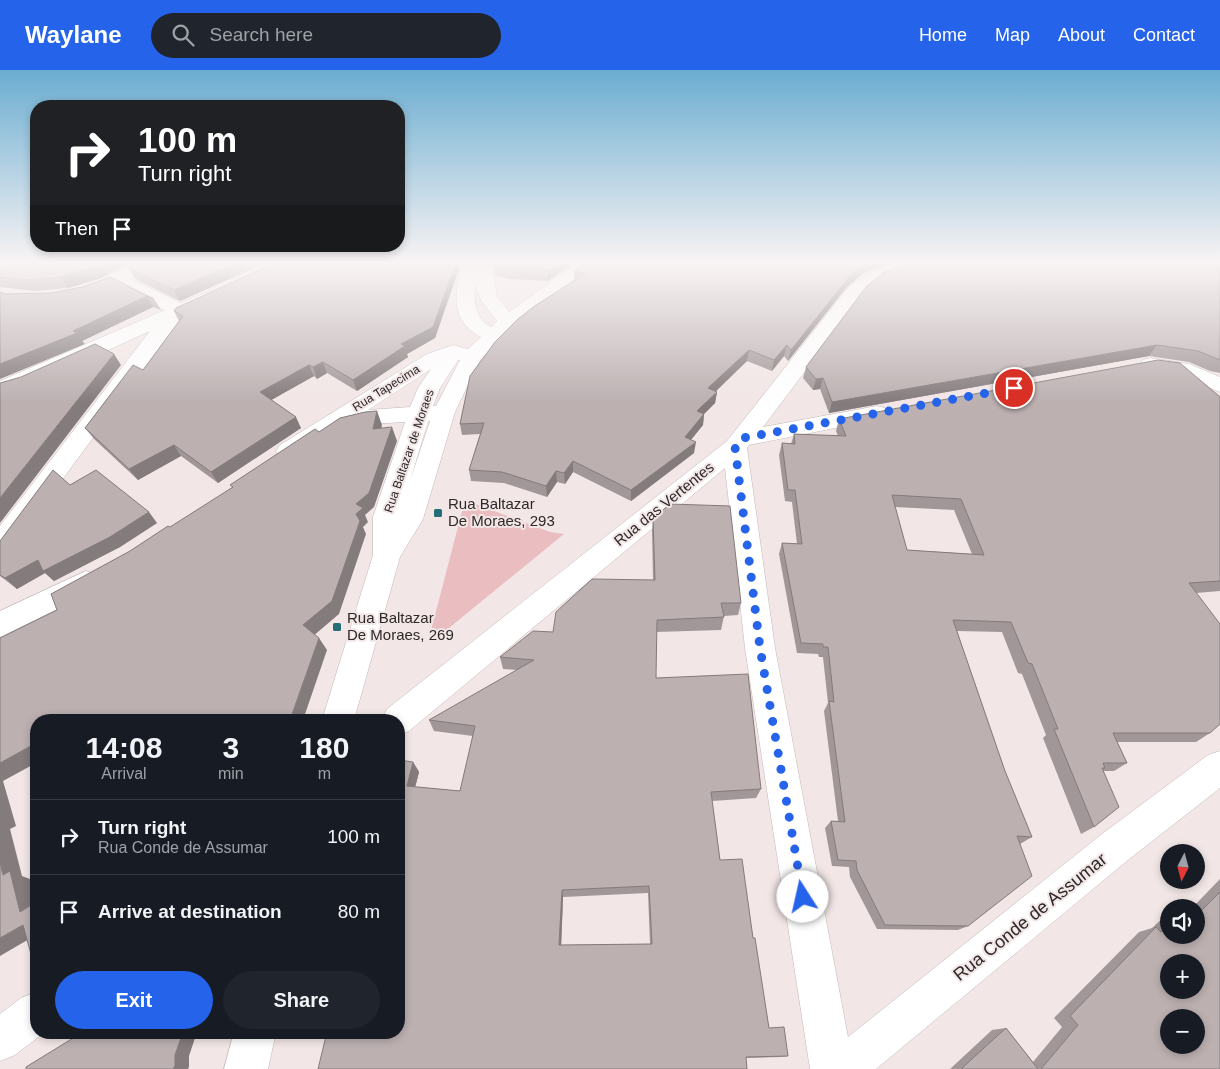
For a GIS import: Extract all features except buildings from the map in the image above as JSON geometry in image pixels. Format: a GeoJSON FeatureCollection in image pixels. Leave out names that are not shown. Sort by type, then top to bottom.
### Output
{"type":"FeatureCollection","features":[{"type":"Feature","properties":{"kind":"street"},"geometry":{"type":"LineString","coordinates":[[171,310],[177,313]]}},
{"type":"Feature","properties":{"kind":"street"},"geometry":{"type":"LineString","coordinates":[[0,388],[21,381],[184,310]]}},
{"type":"Feature","properties":{"kind":"street"},"geometry":{"type":"LineString","coordinates":[[467,310],[468,314],[493,324]]}},
{"type":"Feature","properties":{"kind":"street"},"geometry":{"type":"LineString","coordinates":[[489,310],[493,324]]}},
{"type":"Feature","properties":{"kind":"street","name":"Rua Baltazar de Moraes"},"geometry":{"type":"LineString","coordinates":[[340,714],[387,555],[410,519],[444,412],[473,356],[493,324],[512,310]]}},
{"type":"Feature","properties":{"kind":"street","name":"Rua Baltazar de Moraes"},"geometry":{"type":"LineString","coordinates":[[387,555],[386,517],[419,413],[429,388],[451,353],[515,310]]}},
{"type":"Feature","properties":{"kind":"street","name":"Rua das Vertentes"},"geometry":{"type":"LineString","coordinates":[[405,714],[739,442],[841,310]]}},
{"type":"Feature","properties":{"kind":"street"},"geometry":{"type":"LineString","coordinates":[[0,545],[177,313]]}},
{"type":"Feature","properties":{"kind":"street","name":"Rua Tapecima"},"geometry":{"type":"LineString","coordinates":[[272,462],[434,358],[451,353],[473,356]]}},
{"type":"Feature","properties":{"kind":"street"},"geometry":{"type":"LineString","coordinates":[[1130,367],[1149,364],[1182,368],[1220,384]]}},
{"type":"Feature","properties":{"kind":"street"},"geometry":{"type":"LineString","coordinates":[[832,1069],[760,648],[739,442],[898,409]]}},
{"type":"Feature","properties":{"kind":"street","name":"Rua Tapecima"},"geometry":{"type":"LineString","coordinates":[[304,440],[341,424],[370,418],[444,412]]}},
{"type":"Feature","properties":{"kind":"street"},"geometry":{"type":"LineString","coordinates":[[0,625],[105,571]]}},
{"type":"Feature","properties":{"kind":"street","name":"Rua Conde de Assumar"},"geometry":{"type":"LineString","coordinates":[[842,1069],[1115,847],[1220,767]]}},
{"type":"Feature","properties":{"kind":"street"},"geometry":{"type":"LineString","coordinates":[[0,1040],[30,1018]]}},
{"type":"Feature","properties":{"kind":"street"},"geometry":{"type":"LineString","coordinates":[[246,1069],[254,1039]]}},
{"type":"Feature","properties":{"kind":"shaded area"},"geometry":{"type":"Polygon","coordinates":[[[465,500],[550,532],[564,534],[433,641],[428,642],[465,500]]]}},
{"type":"Feature","properties":{"kind":"place","name":"Rua Baltazar De Moraes, 293"},"geometry":{"type":"Point","coordinates":[438,513]}},
{"type":"Feature","properties":{"kind":"place","name":"Rua Baltazar De Moraes, 269"},"geometry":{"type":"Point","coordinates":[337,627]}},
{"type":"Feature","properties":{"kind":"route"},"geometry":{"type":"LineString","coordinates":[[803,897],[760,648],[735,447],[743,438],[1014,388]]}}]}
